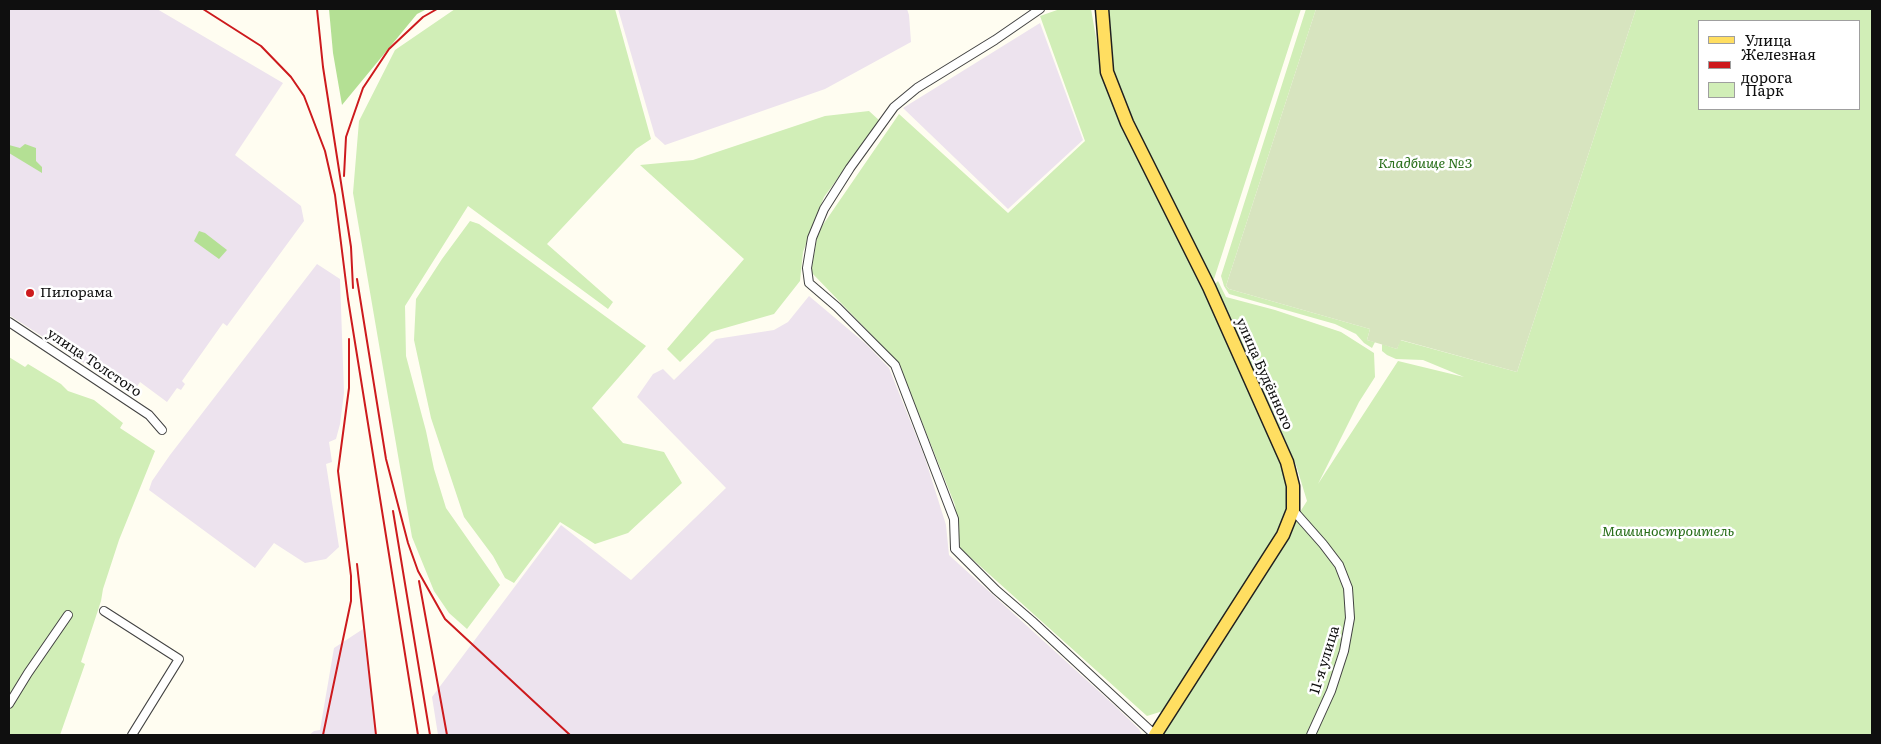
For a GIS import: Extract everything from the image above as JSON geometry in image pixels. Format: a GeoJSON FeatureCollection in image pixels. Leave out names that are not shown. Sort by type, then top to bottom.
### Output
{"type":"FeatureCollection","features":[{"type":"Feature","properties":{"kind":"main road","name":"улица Будённого"},"geometry":{"type":"LineString","coordinates":[[1102,9],[1107,72],[1127,123],[1209,287],[1288,462],[1293,486],[1293,510],[1282,535],[1155,735]]}},
{"type":"Feature","properties":{"kind":"street"},"geometry":{"type":"LineString","coordinates":[[1040,9],[995,40],[917,88],[894,107],[850,168],[824,209],[812,238],[807,268],[809,283],[837,307],[895,365],[954,519],[955,549],[996,590],[1155,735]]}},
{"type":"Feature","properties":{"kind":"street","name":"улица Толстого"},"geometry":{"type":"LineString","coordinates":[[9,322],[148,415],[162,430]]}},
{"type":"Feature","properties":{"kind":"street","name":"11-я улица"},"geometry":{"type":"LineString","coordinates":[[1293,510],[1339,564],[1348,588],[1350,618],[1344,651],[1331,691],[1311,735]]}},
{"type":"Feature","properties":{"kind":"street"},"geometry":{"type":"LineString","coordinates":[[104,611],[180,659],[132,735]]}},
{"type":"Feature","properties":{"kind":"street"},"geometry":{"type":"LineString","coordinates":[[9,704],[68,615]]}},
{"type":"Feature","properties":{"kind":"shaded area"},"geometry":{"type":"Polygon","coordinates":[[[9,9],[157,9],[283,83],[235,155],[301,206],[304,221],[227,326],[223,323],[182,381],[185,384],[181,390],[177,388],[167,402],[140,382],[132,394],[9,315],[9,9]]]}},
{"type":"Feature","properties":{"kind":"shaded area"},"geometry":{"type":"Polygon","coordinates":[[[618,9],[907,9],[911,42],[825,89],[665,145],[655,136],[618,9]]]}},
{"type":"Feature","properties":{"kind":"shaded area"},"geometry":{"type":"Polygon","coordinates":[[[1040,23],[1083,140],[1008,209],[903,108],[1040,23]]]}},
{"type":"Feature","properties":{"kind":"shaded area"},"geometry":{"type":"Polygon","coordinates":[[[317,264],[340,279],[344,393],[336,439],[329,442],[332,462],[326,464],[339,547],[326,559],[305,563],[274,543],[255,568],[149,490],[152,481],[170,455],[317,264]]]}},
{"type":"Feature","properties":{"kind":"shaded area"},"geometry":{"type":"Polygon","coordinates":[[[809,296],[866,344],[889,368],[925,458],[946,525],[949,555],[1114,705],[1139,729],[1142,735],[438,735],[432,697],[561,525],[631,580],[726,488],[637,397],[653,374],[663,369],[674,380],[716,339],[774,330],[788,322],[809,296]]]}},
{"type":"Feature","properties":{"kind":"shaded area"},"geometry":{"type":"Polygon","coordinates":[[[363,629],[376,735],[309,735],[314,731],[320,730],[334,648],[363,629]]]}},
{"type":"Feature","properties":{"kind":"green space"},"geometry":{"type":"Polygon","coordinates":[[[329,9],[427,9],[417,14],[342,105],[333,53],[329,9]]]}},
{"type":"Feature","properties":{"kind":"green space"},"geometry":{"type":"Polygon","coordinates":[[[455,9],[615,9],[651,139],[636,149],[547,244],[613,302],[608,309],[468,206],[405,306],[406,356],[434,469],[446,508],[500,585],[467,629],[449,613],[434,591],[412,537],[353,193],[359,121],[395,50],[455,9]]]}},
{"type":"Feature","properties":{"kind":"green space"},"geometry":{"type":"Polygon","coordinates":[[[1060,9],[1091,9],[1102,72],[1209,299],[1286,470],[1287,516],[1163,711],[1147,716],[960,548],[955,505],[898,362],[811,272],[818,232],[899,114],[1008,213],[1085,141],[1040,16],[1060,9]]]}},
{"type":"Feature","properties":{"kind":"green space"},"geometry":{"type":"Polygon","coordinates":[[[1106,9],[1301,9],[1214,279],[1209,278],[1123,100],[1113,72],[1106,9]]]}},
{"type":"Feature","properties":{"kind":"green space"},"geometry":{"type":"Polygon","coordinates":[[[1306,9],[1316,9],[1226,286],[1229,289],[1370,329],[1367,340],[1375,342],[1372,348],[1364,343],[1356,334],[1335,324],[1229,294],[1221,276],[1306,9]]]}},
{"type":"Feature","properties":{"kind":"green space","name":"Кладбище №3"},"geometry":{"type":"Polygon","coordinates":[[[1316,9],[1636,9],[1517,372],[1401,340],[1397,349],[1367,340],[1370,329],[1229,289],[1226,286],[1316,9]]]}},
{"type":"Feature","properties":{"kind":"green space","name":"Машиностроитель"},"geometry":{"type":"Polygon","coordinates":[[[1636,9],[1872,9],[1872,735],[1156,735],[1307,501],[1296,465],[1272,410],[1213,286],[1218,281],[1226,297],[1275,310],[1341,332],[1374,353],[1375,377],[1359,402],[1318,484],[1398,361],[1464,377],[1423,360],[1396,359],[1382,351],[1382,344],[1397,349],[1400,340],[1517,372],[1636,9]]]}},
{"type":"Feature","properties":{"kind":"green space"},"geometry":{"type":"Polygon","coordinates":[[[869,111],[880,121],[824,197],[803,252],[800,281],[774,314],[711,332],[680,362],[667,349],[744,259],[640,165],[693,160],[825,116],[869,111]]]}},
{"type":"Feature","properties":{"kind":"green space"},"geometry":{"type":"Polygon","coordinates":[[[25,144],[36,148],[36,161],[42,167],[42,173],[9,153],[9,145],[20,148],[25,144]]]}},
{"type":"Feature","properties":{"kind":"green space"},"geometry":{"type":"Polygon","coordinates":[[[470,221],[479,224],[646,346],[592,408],[623,443],[664,452],[682,483],[628,533],[595,544],[560,522],[514,583],[505,578],[493,556],[464,517],[431,418],[414,340],[416,299],[470,221]]]}},
{"type":"Feature","properties":{"kind":"green space"},"geometry":{"type":"Polygon","coordinates":[[[199,231],[205,233],[227,250],[219,259],[194,241],[199,231]]]}},
{"type":"Feature","properties":{"kind":"green space"},"geometry":{"type":"Polygon","coordinates":[[[9,357],[25,367],[28,364],[61,384],[68,391],[94,400],[123,423],[120,428],[155,451],[119,540],[81,662],[85,664],[60,735],[9,735],[9,357]]]}},
{"type":"Feature","properties":{"kind":"railway"},"geometry":{"type":"LineString","coordinates":[[203,9],[261,46],[291,77],[304,96],[325,151],[335,195],[348,299],[418,735]]}},
{"type":"Feature","properties":{"kind":"railway"},"geometry":{"type":"LineString","coordinates":[[317,9],[323,67],[351,247],[353,288]]}},
{"type":"Feature","properties":{"kind":"railway"},"geometry":{"type":"LineString","coordinates":[[344,176],[346,137],[363,88],[389,49],[423,17],[437,9]]}},
{"type":"Feature","properties":{"kind":"railway"},"geometry":{"type":"LineString","coordinates":[[357,279],[386,459],[408,543],[418,571],[445,619],[570,735]]}},
{"type":"Feature","properties":{"kind":"railway"},"geometry":{"type":"LineString","coordinates":[[323,735],[351,601],[351,576],[338,471],[349,388],[349,339]]}},
{"type":"Feature","properties":{"kind":"railway"},"geometry":{"type":"LineString","coordinates":[[393,511],[430,735]]}},
{"type":"Feature","properties":{"kind":"railway"},"geometry":{"type":"LineString","coordinates":[[357,564],[376,735]]}},
{"type":"Feature","properties":{"kind":"railway"},"geometry":{"type":"LineString","coordinates":[[419,581],[447,735]]}},
{"type":"Feature","properties":{"kind":"place","name":"Пилорама"},"geometry":{"type":"Point","coordinates":[30,293]}}]}
